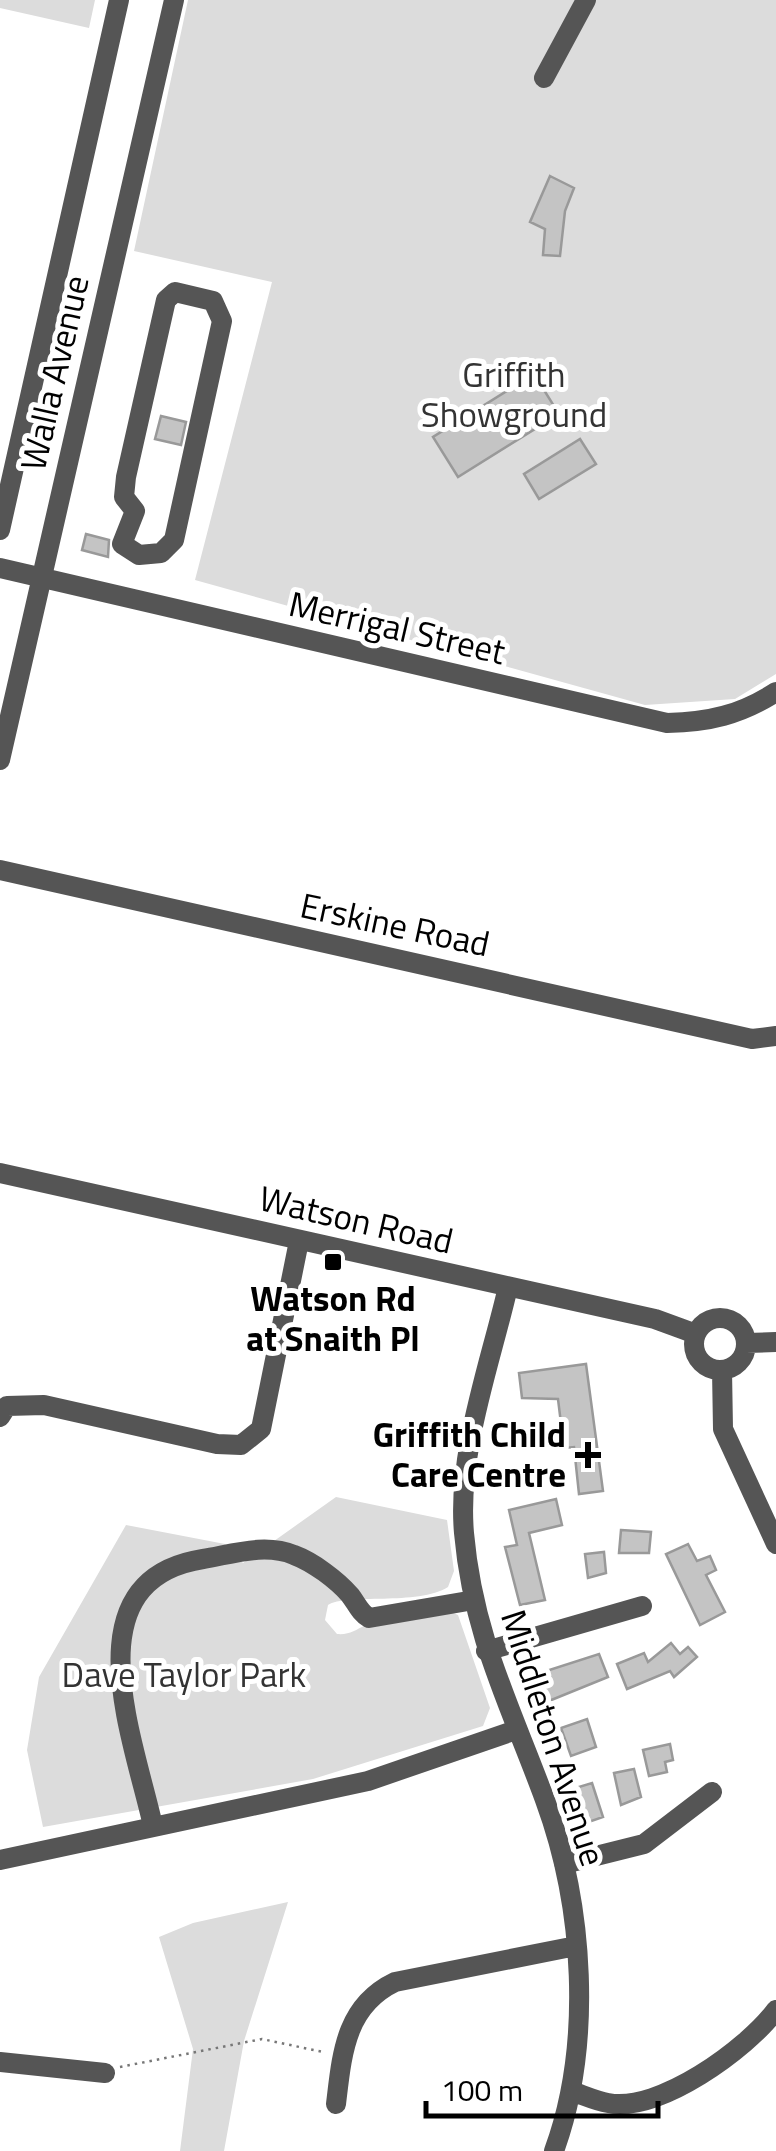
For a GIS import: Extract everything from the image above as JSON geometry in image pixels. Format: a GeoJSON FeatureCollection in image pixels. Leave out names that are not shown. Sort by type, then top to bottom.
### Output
{"type":"FeatureCollection","features":[{"type":"Feature","properties":{"kind":"street","name":"Walla Avenue"},"geometry":{"type":"LineString","coordinates":[[0,530],[119,0]]}},
{"type":"Feature","properties":{"kind":"street","name":"Walla Avenue"},"geometry":{"type":"LineString","coordinates":[[0,760],[174,0]]}},
{"type":"Feature","properties":{"kind":"street"},"geometry":{"type":"LineString","coordinates":[[544,78],[586,0]]}},
{"type":"Feature","properties":{"kind":"street"},"geometry":{"type":"LineString","coordinates":[[175,292],[203,296],[217,306],[222,322],[174,540],[160,553],[139,555],[122,544],[135,511],[124,497],[126,477],[166,300],[175,292]]}},
{"type":"Feature","properties":{"kind":"street","name":"Merrigal Street"},"geometry":{"type":"LineString","coordinates":[[0,568],[667,722],[708,722],[749,709],[776,692]]}},
{"type":"Feature","properties":{"kind":"street","name":"Erskine Road"},"geometry":{"type":"LineString","coordinates":[[0,870],[752,1039],[776,1036]]}},
{"type":"Feature","properties":{"kind":"street","name":"Watson Road"},"geometry":{"type":"LineString","coordinates":[[0,1174],[655,1320],[696,1334]]}},
{"type":"Feature","properties":{"kind":"street"},"geometry":{"type":"LineString","coordinates":[[4,1411],[44,1404],[217,1444],[241,1445],[261,1430],[299,1241]]}},
{"type":"Feature","properties":{"kind":"street","name":"Middleton Avenue"},"geometry":{"type":"LineString","coordinates":[[508,1288],[465,1482],[464,1534],[486,1652],[546,1803],[564,1864],[576,1946],[570,2091],[554,2151]]}},
{"type":"Feature","properties":{"kind":"street"},"geometry":{"type":"LineString","coordinates":[[718,1318],[732,1321],[742,1330],[746,1343],[743,1356],[722,1370],[698,1359],[696,1334],[705,1323],[718,1318]]}},
{"type":"Feature","properties":{"kind":"street"},"geometry":{"type":"LineString","coordinates":[[746,1343],[776,1342]]}},
{"type":"Feature","properties":{"kind":"street"},"geometry":{"type":"LineString","coordinates":[[722,1370],[722,1429],[776,1544]]}},
{"type":"Feature","properties":{"kind":"street"},"geometry":{"type":"LineString","coordinates":[[153,1826],[122,1680],[119,1647],[130,1603],[141,1587],[159,1573],[192,1560],[266,1548],[300,1556],[340,1586],[369,1618],[474,1600]]}},
{"type":"Feature","properties":{"kind":"street"},"geometry":{"type":"LineString","coordinates":[[486,1652],[642,1606]]}},
{"type":"Feature","properties":{"kind":"street"},"geometry":{"type":"LineString","coordinates":[[0,1860],[368,1781],[516,1730]]}},
{"type":"Feature","properties":{"kind":"street"},"geometry":{"type":"LineString","coordinates":[[564,1864],[644,1844],[712,1792]]}},
{"type":"Feature","properties":{"kind":"street"},"geometry":{"type":"LineString","coordinates":[[336,2104],[350,2026],[375,1992],[394,1982],[576,1946]]}},
{"type":"Feature","properties":{"kind":"street"},"geometry":{"type":"LineString","coordinates":[[570,2091],[611,2104],[647,2099],[730,2056],[776,2010]]}},
{"type":"Feature","properties":{"kind":"street"},"geometry":{"type":"LineString","coordinates":[[0,2062],[105,2073]]}},
{"type":"Feature","properties":{"kind":"path"},"geometry":{"type":"LineString","coordinates":[[105,2073],[262,2039],[342,2056]]}},
{"type":"Feature","properties":{"kind":"green space"},"geometry":{"type":"Polygon","coordinates":[[[0,0],[95,0],[89,28],[0,8],[0,0]]]}},
{"type":"Feature","properties":{"kind":"green space","name":"Griffith Showground"},"geometry":{"type":"Polygon","coordinates":[[[188,0],[776,0],[776,674],[735,699],[645,705],[195,580],[272,282],[134,251],[188,0]]]}},
{"type":"Feature","properties":{"kind":"green space","name":"Dave Taylor Park"},"geometry":{"type":"Polygon","coordinates":[[[336,1497],[447,1520],[454,1571],[448,1587],[419,1596],[337,1602],[328,1605],[325,1620],[337,1634],[342,1634],[412,1612],[437,1610],[458,1615],[490,1708],[483,1726],[313,1779],[43,1827],[27,1750],[39,1677],[126,1525],[225,1544],[243,1563],[336,1497]]]}},
{"type":"Feature","properties":{"kind":"green space"},"geometry":{"type":"Polygon","coordinates":[[[288,1902],[244,2041],[224,2151],[180,2151],[193,2049],[159,1937],[193,1923],[288,1902]]]}},
{"type":"Feature","properties":{"kind":"building"},"geometry":{"type":"Polygon","coordinates":[[[550,176],[574,188],[565,211],[560,256],[543,255],[545,229],[530,222],[550,176]]]}},
{"type":"Feature","properties":{"kind":"building"},"geometry":{"type":"Polygon","coordinates":[[[534,374],[559,414],[458,477],[433,437],[534,374]]]}},
{"type":"Feature","properties":{"kind":"building"},"geometry":{"type":"Polygon","coordinates":[[[161,416],[186,422],[181,445],[155,439],[161,416]]]}},
{"type":"Feature","properties":{"kind":"building"},"geometry":{"type":"Polygon","coordinates":[[[580,439],[596,464],[539,499],[524,474],[580,439]]]}},
{"type":"Feature","properties":{"kind":"building"},"geometry":{"type":"Polygon","coordinates":[[[86,534],[109,540],[108,557],[82,550],[86,534]]]}},
{"type":"Feature","properties":{"kind":"building"},"geometry":{"type":"Polygon","coordinates":[[[586,1364],[603,1491],[579,1494],[574,1447],[564,1448],[558,1399],[522,1398],[519,1373],[586,1364]]]}},
{"type":"Feature","properties":{"kind":"building"},"geometry":{"type":"Polygon","coordinates":[[[556,1499],[562,1525],[529,1533],[545,1600],[520,1605],[505,1547],[517,1545],[509,1510],[556,1499]]]}},
{"type":"Feature","properties":{"kind":"building"},"geometry":{"type":"Polygon","coordinates":[[[621,1530],[651,1532],[649,1553],[619,1553],[621,1530]]]}},
{"type":"Feature","properties":{"kind":"building"},"geometry":{"type":"Polygon","coordinates":[[[688,1544],[697,1561],[710,1556],[716,1570],[706,1575],[725,1612],[700,1625],[666,1554],[688,1544]]]}},
{"type":"Feature","properties":{"kind":"building"},"geometry":{"type":"Polygon","coordinates":[[[604,1552],[606,1573],[588,1578],[585,1554],[604,1552]]]}},
{"type":"Feature","properties":{"kind":"building"},"geometry":{"type":"Polygon","coordinates":[[[671,1643],[680,1654],[688,1647],[697,1657],[674,1677],[670,1671],[627,1689],[617,1664],[644,1653],[648,1662],[671,1643]]]}},
{"type":"Feature","properties":{"kind":"building"},"geometry":{"type":"Polygon","coordinates":[[[599,1654],[608,1677],[539,1705],[532,1685],[546,1680],[543,1672],[599,1654]]]}},
{"type":"Feature","properties":{"kind":"building"},"geometry":{"type":"Polygon","coordinates":[[[587,1719],[596,1747],[571,1756],[561,1728],[587,1719]]]}},
{"type":"Feature","properties":{"kind":"building"},"geometry":{"type":"Polygon","coordinates":[[[670,1744],[673,1760],[665,1762],[667,1772],[649,1776],[643,1750],[670,1744]]]}},
{"type":"Feature","properties":{"kind":"building"},"geometry":{"type":"Polygon","coordinates":[[[634,1769],[641,1797],[621,1805],[614,1773],[634,1769]]]}},
{"type":"Feature","properties":{"kind":"building"},"geometry":{"type":"Polygon","coordinates":[[[592,1783],[603,1817],[583,1824],[572,1789],[592,1783]]]}},
{"type":"Feature","properties":{"kind":"place","name":"Watson Rd at Snaith Pl"},"geometry":{"type":"Point","coordinates":[333,1262]}},
{"type":"Feature","properties":{"kind":"place","name":"Griffith Child Care Centre"},"geometry":{"type":"Point","coordinates":[588,1455]}}]}
